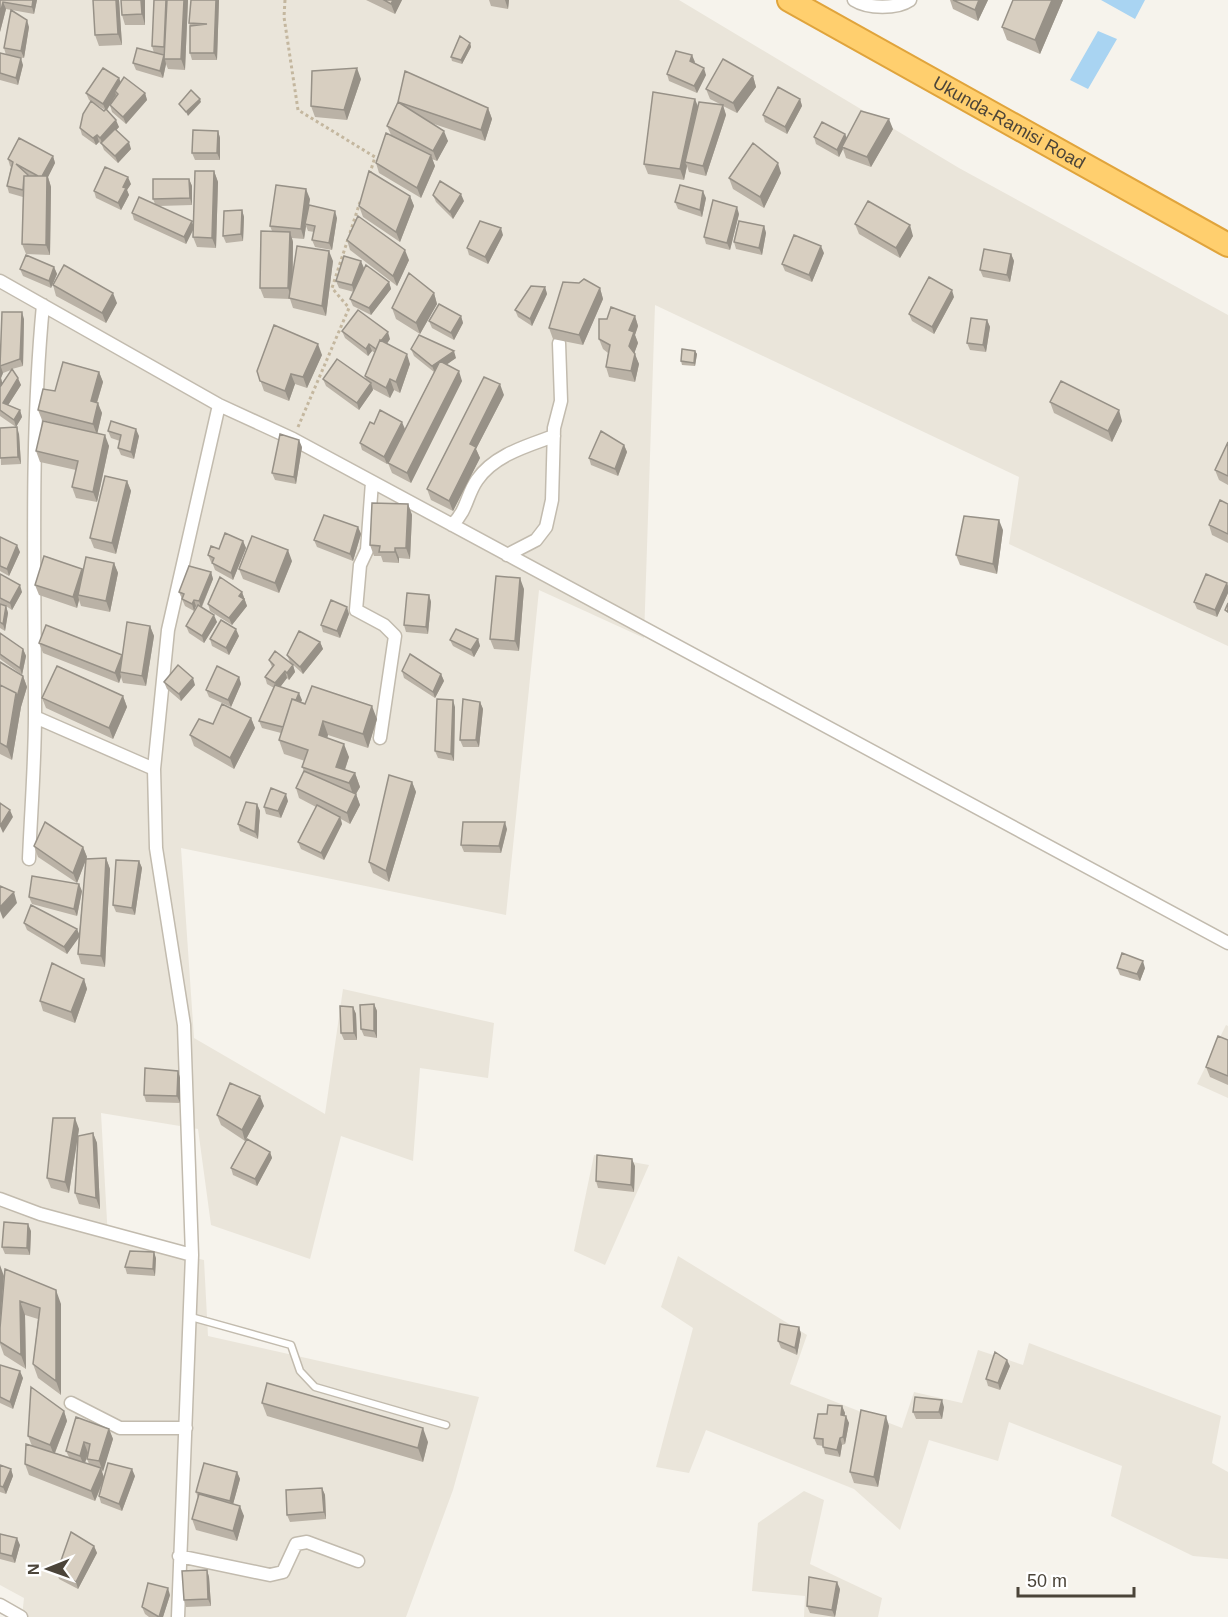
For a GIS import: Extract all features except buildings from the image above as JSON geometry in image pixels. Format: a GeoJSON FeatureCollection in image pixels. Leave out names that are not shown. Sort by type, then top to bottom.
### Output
{"type":"FeatureCollection","features":[{"type":"Feature","properties":{"kind":"highway","name":"Ukunda-Ramisi Road"},"geometry":{"type":"LineString","coordinates":[[789,0],[1228,245]]}},
{"type":"Feature","properties":{"kind":"street"},"geometry":{"type":"LineString","coordinates":[[854,0],[863,6],[903,5],[910,0]]}},
{"type":"Feature","properties":{"kind":"street"},"geometry":{"type":"LineString","coordinates":[[0,281],[219,405],[293,440],[372,482],[1228,943]]}},
{"type":"Feature","properties":{"kind":"street"},"geometry":{"type":"LineString","coordinates":[[29,859],[35,717],[34,549],[37,371],[43,305]]}},
{"type":"Feature","properties":{"kind":"street"},"geometry":{"type":"LineString","coordinates":[[507,555],[536,540],[546,527],[552,500],[554,436],[561,401],[559,343]]}},
{"type":"Feature","properties":{"kind":"street"},"geometry":{"type":"LineString","coordinates":[[178,1617],[192,1255],[184,1025],[156,848],[154,770],[168,630],[219,405]]}},
{"type":"Feature","properties":{"kind":"street"},"geometry":{"type":"LineString","coordinates":[[452,525],[463,514],[475,482],[495,461],[554,436]]}},
{"type":"Feature","properties":{"kind":"street"},"geometry":{"type":"LineString","coordinates":[[372,482],[368,550],[360,565],[356,610],[384,625],[395,636],[380,738]]}},
{"type":"Feature","properties":{"kind":"street"},"geometry":{"type":"LineString","coordinates":[[35,717],[154,770]]}},
{"type":"Feature","properties":{"kind":"street"},"geometry":{"type":"LineString","coordinates":[[0,1199],[40,1214],[192,1255]]}},
{"type":"Feature","properties":{"kind":"street"},"geometry":{"type":"LineString","coordinates":[[71,1403],[120,1428],[186,1428]]}},
{"type":"Feature","properties":{"kind":"street"},"geometry":{"type":"LineString","coordinates":[[179,1556],[270,1575],[283,1572],[296,1544],[307,1542],[358,1561]]}},
{"type":"Feature","properties":{"kind":"street"},"geometry":{"type":"LineString","coordinates":[[0,1605],[21,1617]]}},
{"type":"Feature","properties":{"kind":"lane"},"geometry":{"type":"LineString","coordinates":[[190,1317],[291,1345],[300,1371],[315,1387],[446,1425]]}},
{"type":"Feature","properties":{"kind":"path"},"geometry":{"type":"LineString","coordinates":[[285,0],[284,17],[298,110],[375,157],[368,179]]}},
{"type":"Feature","properties":{"kind":"path"},"geometry":{"type":"LineString","coordinates":[[293,440],[349,308],[332,288],[361,201]]}},
{"type":"Feature","properties":{"kind":"shaded area"},"geometry":{"type":"Polygon","coordinates":[[[0,0],[679,0],[959,168],[1228,315],[1228,646],[1009,544],[1019,477],[655,305],[644,638],[539,590],[506,915],[181,848],[194,1038],[325,1114],[343,989],[494,1023],[488,1078],[420,1068],[413,1161],[341,1136],[310,1259],[211,1225],[198,1129],[101,1113],[108,1239],[204,1260],[208,1336],[479,1397],[453,1490],[406,1617],[22,1617],[24,1598],[0,1585],[0,0]]]}},
{"type":"Feature","properties":{"kind":"shaded area"},"geometry":{"type":"Polygon","coordinates":[[[1226,1025],[1228,1026],[1228,1098],[1197,1084],[1226,1025]]]}},
{"type":"Feature","properties":{"kind":"shaded area"},"geometry":{"type":"Polygon","coordinates":[[[594,1155],[649,1165],[605,1265],[574,1251],[594,1155]]]}},
{"type":"Feature","properties":{"kind":"shaded area"},"geometry":{"type":"Polygon","coordinates":[[[678,1256],[807,1335],[790,1384],[902,1428],[914,1392],[962,1403],[978,1350],[1023,1365],[1029,1343],[1221,1416],[1212,1463],[1228,1472],[1228,1559],[1193,1556],[1111,1516],[1122,1466],[1009,1422],[998,1461],[929,1440],[900,1530],[854,1489],[706,1430],[689,1473],[656,1467],[693,1328],[661,1307],[678,1256]]]}},
{"type":"Feature","properties":{"kind":"shaded area"},"geometry":{"type":"Polygon","coordinates":[[[804,1491],[824,1500],[810,1564],[882,1598],[878,1617],[804,1617],[805,1596],[752,1591],[758,1523],[804,1491]]]}},
{"type":"Feature","properties":{"kind":"water"},"geometry":{"type":"Polygon","coordinates":[[[1101,0],[1145,0],[1135,19],[1101,0]]]}},
{"type":"Feature","properties":{"kind":"water"},"geometry":{"type":"Polygon","coordinates":[[[1098,31],[1117,39],[1088,89],[1070,80],[1098,31]]]}}]}
